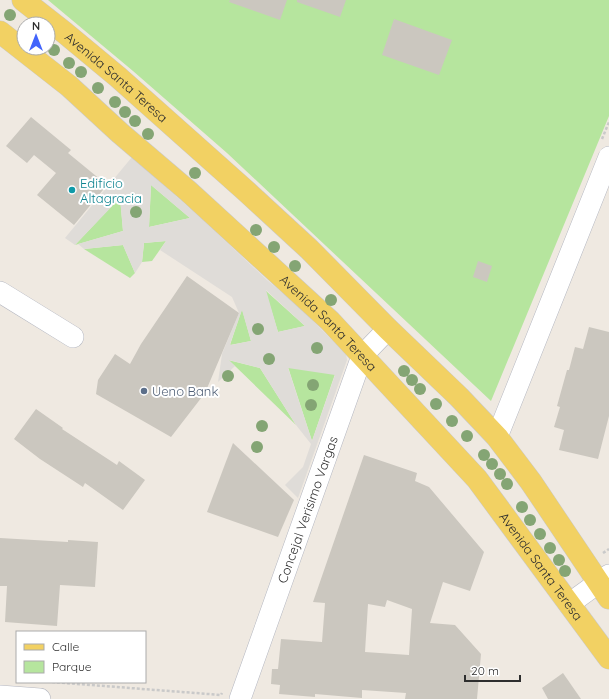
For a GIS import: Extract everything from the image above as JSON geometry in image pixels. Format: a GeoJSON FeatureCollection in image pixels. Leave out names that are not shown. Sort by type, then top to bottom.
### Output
{"type":"FeatureCollection","features":[{"type":"Feature","properties":{"kind":"main road","name":"Avenida Santa Teresa"},"geometry":{"type":"LineString","coordinates":[[23,0],[118,77],[246,191],[309,249],[388,329],[459,397],[497,437],[606,585]]}},
{"type":"Feature","properties":{"kind":"main road","name":"Avenida Santa Teresa"},"geometry":{"type":"LineString","coordinates":[[0,32],[70,86],[120,133],[188,191],[330,321],[477,479],[609,658]]}},
{"type":"Feature","properties":{"kind":"street"},"geometry":{"type":"LineString","coordinates":[[497,437],[609,157]]}},
{"type":"Feature","properties":{"kind":"street"},"geometry":{"type":"LineString","coordinates":[[0,292],[73,337]]}},
{"type":"Feature","properties":{"kind":"street","name":"Concejal Verisimo Vargas"},"geometry":{"type":"LineString","coordinates":[[233,694],[362,356],[388,329]]}},
{"type":"Feature","properties":{"kind":"street"},"geometry":{"type":"LineString","coordinates":[[569,604],[606,585]]}},
{"type":"Feature","properties":{"kind":"street"},"geometry":{"type":"LineString","coordinates":[[0,696],[40,699]]}},
{"type":"Feature","properties":{"kind":"path"},"geometry":{"type":"LineString","coordinates":[[602,553],[609,549]]}},
{"type":"Feature","properties":{"kind":"path"},"geometry":{"type":"LineString","coordinates":[[65,683],[221,695],[233,694]]}},
{"type":"Feature","properties":{"kind":"green space"},"geometry":{"type":"Polygon","coordinates":[[[48,0],[609,0],[609,116],[491,401],[227,153],[133,71],[48,0]]]}},
{"type":"Feature","properties":{"kind":"green space"},"geometry":{"type":"Polygon","coordinates":[[[151,185],[190,218],[149,227],[151,185]]]}},
{"type":"Feature","properties":{"kind":"green space"},"geometry":{"type":"Polygon","coordinates":[[[120,197],[123,231],[75,245],[120,197]]]}},
{"type":"Feature","properties":{"kind":"green space"},"geometry":{"type":"Polygon","coordinates":[[[166,241],[152,261],[142,262],[144,243],[166,241]]]}},
{"type":"Feature","properties":{"kind":"green space"},"geometry":{"type":"Polygon","coordinates":[[[123,245],[135,273],[130,278],[84,249],[123,245]]]}},
{"type":"Feature","properties":{"kind":"green space"},"geometry":{"type":"Polygon","coordinates":[[[265,290],[305,326],[278,332],[265,290]]]}},
{"type":"Feature","properties":{"kind":"green space"},"geometry":{"type":"Polygon","coordinates":[[[242,309],[251,341],[230,345],[242,309]]]}},
{"type":"Feature","properties":{"kind":"green space"},"geometry":{"type":"Polygon","coordinates":[[[228,360],[260,368],[296,425],[235,366],[228,360]]]}},
{"type":"Feature","properties":{"kind":"green space"},"geometry":{"type":"Polygon","coordinates":[[[288,367],[335,374],[312,441],[288,367]]]}},
{"type":"Feature","properties":{"kind":"shaded area"},"geometry":{"type":"Polygon","coordinates":[[[132,157],[267,280],[297,305],[346,354],[347,360],[298,498],[285,485],[303,467],[311,444],[296,425],[260,368],[229,360],[235,366],[218,382],[222,354],[239,313],[232,297],[160,250],[166,241],[144,243],[142,262],[135,273],[123,245],[84,249],[78,244],[123,231],[120,198],[75,245],[65,238],[132,157]],[[151,185],[149,227],[190,218],[151,185]],[[266,290],[278,332],[305,326],[266,290]],[[242,310],[230,344],[251,341],[242,310]],[[288,368],[312,441],[335,375],[288,368]]]}},
{"type":"Feature","properties":{"kind":"building"},"geometry":{"type":"Polygon","coordinates":[[[230,0],[287,0],[280,20],[229,2],[230,0]]]}},
{"type":"Feature","properties":{"kind":"building"},"geometry":{"type":"Polygon","coordinates":[[[297,0],[346,0],[340,17],[297,2],[297,0]]]}},
{"type":"Feature","properties":{"kind":"building"},"geometry":{"type":"Polygon","coordinates":[[[394,19],[452,40],[439,75],[382,55],[394,19]]]}},
{"type":"Feature","properties":{"kind":"building"},"geometry":{"type":"Polygon","coordinates":[[[31,117],[71,150],[68,153],[107,185],[74,225],[37,195],[56,173],[34,155],[27,163],[6,146],[31,117]]]}},
{"type":"Feature","properties":{"kind":"building"},"geometry":{"type":"Polygon","coordinates":[[[478,261],[492,266],[487,282],[473,277],[478,261]]]}},
{"type":"Feature","properties":{"kind":"building"},"geometry":{"type":"Polygon","coordinates":[[[187,276],[239,313],[205,393],[171,437],[96,394],[98,380],[115,354],[130,364],[141,344],[187,276]]]}},
{"type":"Feature","properties":{"kind":"building"},"geometry":{"type":"Polygon","coordinates":[[[589,327],[609,332],[609,416],[598,459],[559,450],[564,430],[554,427],[560,407],[557,406],[575,347],[583,349],[589,327]]]}},
{"type":"Feature","properties":{"kind":"building"},"geometry":{"type":"Polygon","coordinates":[[[36,409],[63,428],[62,429],[117,465],[119,461],[145,480],[123,510],[85,483],[83,487],[40,459],[14,439],[36,409]]]}},
{"type":"Feature","properties":{"kind":"building"},"geometry":{"type":"Polygon","coordinates":[[[233,443],[294,500],[278,537],[207,512],[233,443]]]}},
{"type":"Feature","properties":{"kind":"building"},"geometry":{"type":"Polygon","coordinates":[[[364,455],[417,473],[415,481],[429,487],[484,552],[470,591],[443,582],[430,623],[455,625],[481,654],[477,699],[405,699],[406,693],[362,690],[362,698],[315,694],[315,697],[279,694],[280,685],[271,684],[272,669],[278,669],[281,639],[322,642],[325,603],[313,602],[364,455]],[[387,600],[385,607],[368,604],[365,652],[409,655],[412,609],[387,600]]]}},
{"type":"Feature","properties":{"kind":"building"},"geometry":{"type":"Polygon","coordinates":[[[0,538],[68,542],[68,540],[98,542],[95,587],[60,585],[57,626],[5,622],[7,586],[0,586],[0,538]]]}},
{"type":"Feature","properties":{"kind":"building"},"geometry":{"type":"Polygon","coordinates":[[[563,673],[581,699],[548,699],[542,688],[563,673]]]}},
{"type":"Feature","properties":{"kind":"place","name":"Edificio Altagracia"},"geometry":{"type":"Point","coordinates":[72,190]}},
{"type":"Feature","properties":{"kind":"place","name":"Ueno Bank"},"geometry":{"type":"Point","coordinates":[144,391]}}]}
